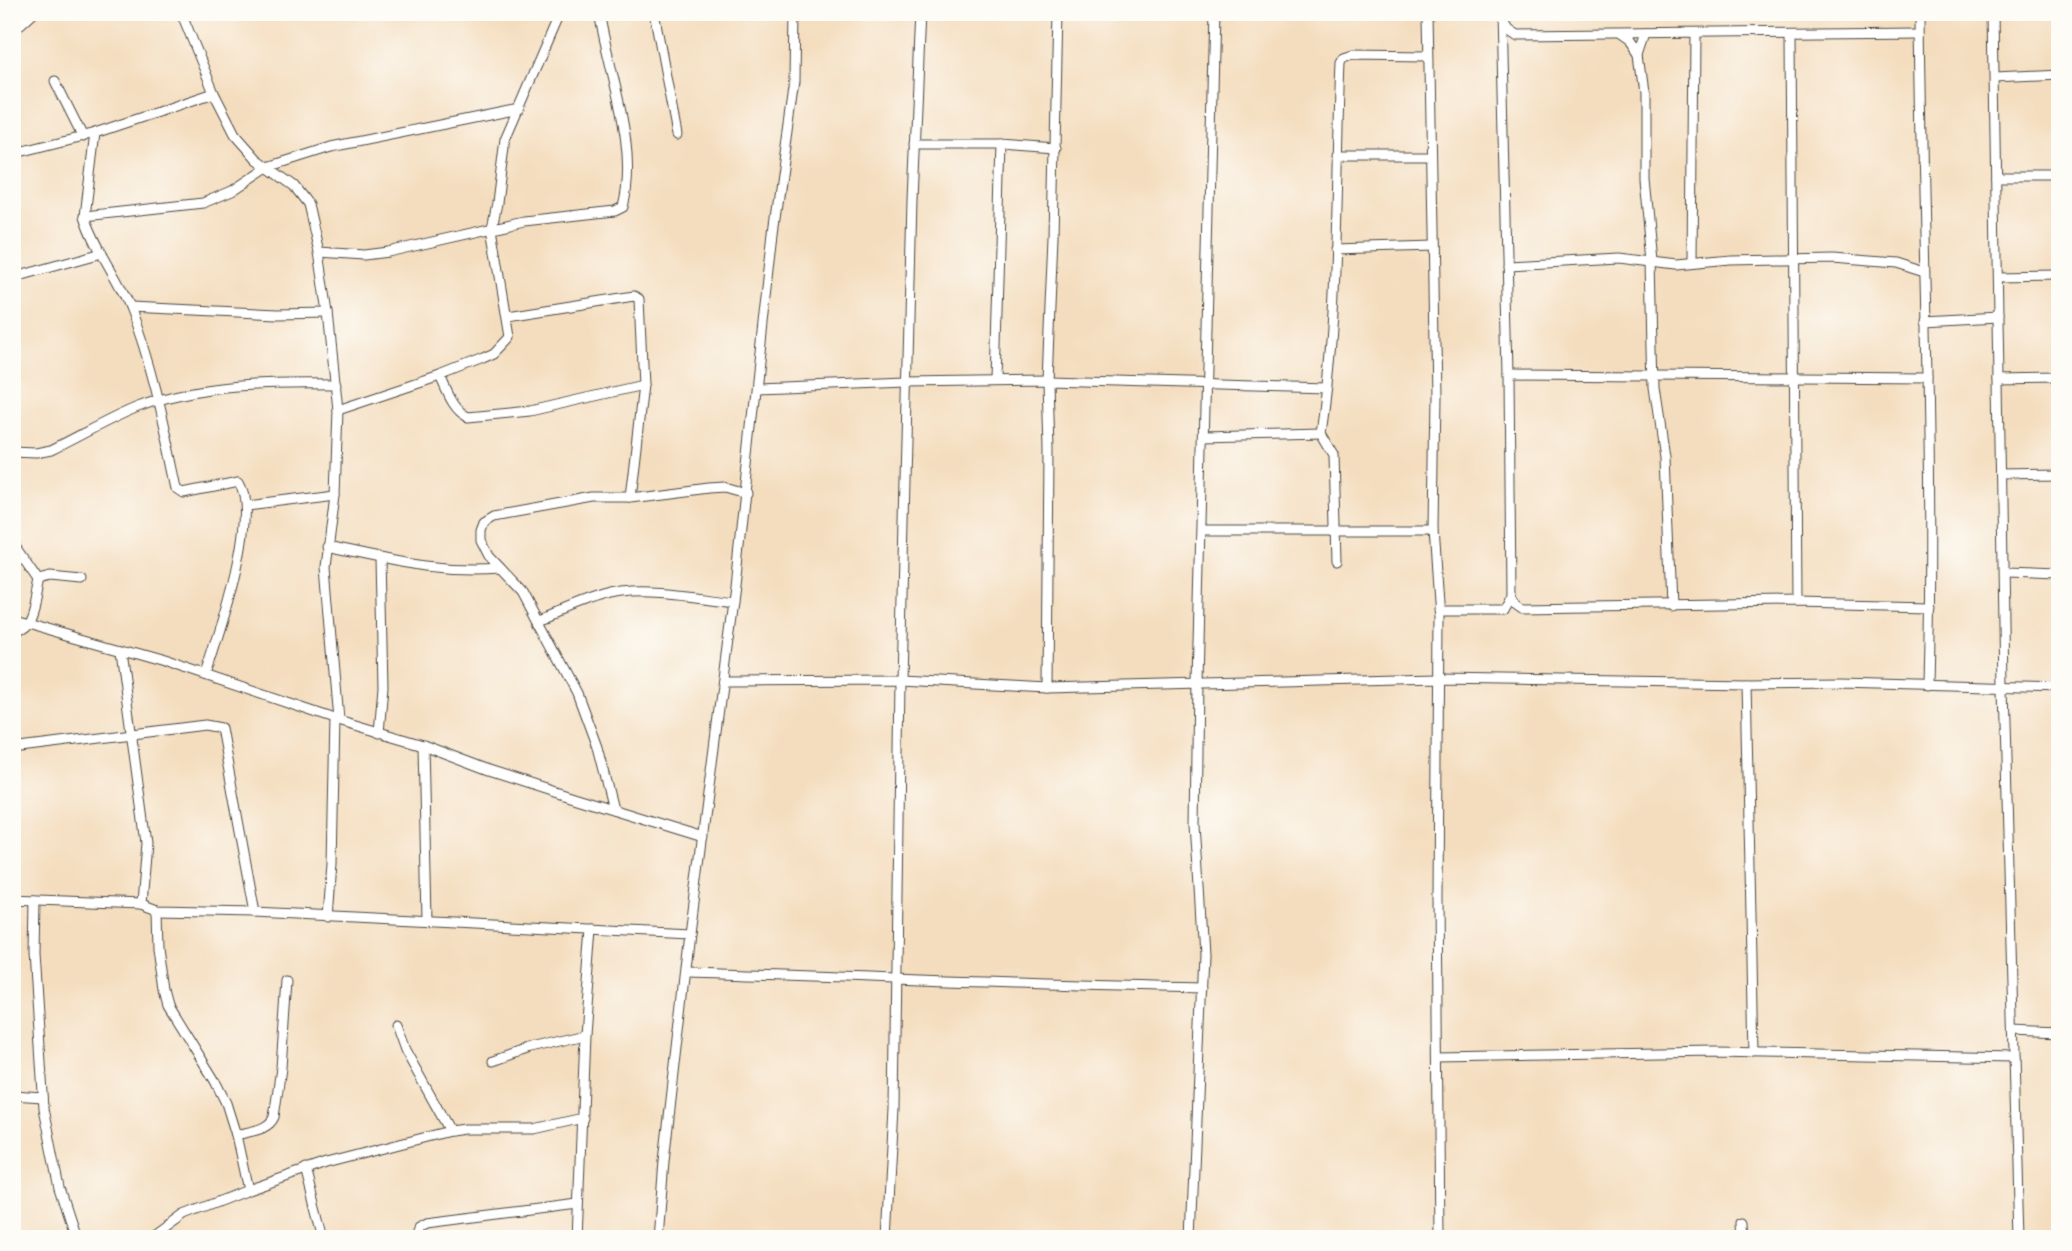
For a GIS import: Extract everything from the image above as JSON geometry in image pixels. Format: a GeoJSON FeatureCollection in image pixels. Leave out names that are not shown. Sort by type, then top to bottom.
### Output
{"type":"FeatureCollection","features":[{"type":"Feature","properties":{"kind":"street"},"geometry":{"type":"LineString","coordinates":[[12,32],[34,12]]}},
{"type":"Feature","properties":{"kind":"street"},"geometry":{"type":"LineString","coordinates":[[181,12],[214,93],[235,134],[257,159],[294,186],[308,204],[319,253],[338,410],[335,494],[327,547],[326,587],[337,720],[328,917]]}},
{"type":"Feature","properties":{"kind":"street"},"geometry":{"type":"LineString","coordinates":[[338,410],[483,359],[500,349],[510,337],[492,228],[505,139],[560,12]]}},
{"type":"Feature","properties":{"kind":"street"},"geometry":{"type":"LineString","coordinates":[[574,12],[580,12]]}},
{"type":"Feature","properties":{"kind":"street"},"geometry":{"type":"LineString","coordinates":[[319,253],[364,255],[388,252],[524,221],[615,211],[623,207],[628,149],[599,12]]}},
{"type":"Feature","properties":{"kind":"street"},"geometry":{"type":"LineString","coordinates":[[653,12],[677,135]]}},
{"type":"Feature","properties":{"kind":"street"},"geometry":{"type":"LineString","coordinates":[[658,1239],[664,1161],[690,934],[733,601],[774,232],[794,82],[795,12]]}},
{"type":"Feature","properties":{"kind":"street"},"geometry":{"type":"LineString","coordinates":[[887,1239],[897,978],[907,382],[920,12]]}},
{"type":"Feature","properties":{"kind":"street"},"geometry":{"type":"LineString","coordinates":[[1047,688],[1047,380],[1058,12]]}},
{"type":"Feature","properties":{"kind":"street"},"geometry":{"type":"LineString","coordinates":[[1191,1239],[1203,954],[1195,823],[1214,12]]}},
{"type":"Feature","properties":{"kind":"street"},"geometry":{"type":"LineString","coordinates":[[1428,12],[1435,395],[1433,531],[1438,609],[1440,1239]]}},
{"type":"Feature","properties":{"kind":"street"},"geometry":{"type":"LineString","coordinates":[[1920,12],[1927,378],[1927,685]]}},
{"type":"Feature","properties":{"kind":"street"},"geometry":{"type":"LineString","coordinates":[[1993,12],[2004,686],[2019,1239]]}},
{"type":"Feature","properties":{"kind":"street"},"geometry":{"type":"LineString","coordinates":[[1500,16],[1506,29],[1515,35],[1920,31]]}},
{"type":"Feature","properties":{"kind":"street"},"geometry":{"type":"LineString","coordinates":[[1438,609],[1503,609],[1511,594],[1509,375],[1500,16]]}},
{"type":"Feature","properties":{"kind":"street"},"geometry":{"type":"LineString","coordinates":[[1646,34],[1639,55],[1644,92],[1644,178],[1652,261],[1655,376],[1665,456],[1671,606]]}},
{"type":"Feature","properties":{"kind":"street"},"geometry":{"type":"LineString","coordinates":[[1692,263],[1694,34]]}},
{"type":"Feature","properties":{"kind":"street"},"geometry":{"type":"LineString","coordinates":[[1792,34],[1796,603]]}},
{"type":"Feature","properties":{"kind":"street"},"geometry":{"type":"LineString","coordinates":[[1501,54],[1515,35]]}},
{"type":"Feature","properties":{"kind":"street"},"geometry":{"type":"LineString","coordinates":[[1620,35],[1630,42],[1639,55]]}},
{"type":"Feature","properties":{"kind":"street"},"geometry":{"type":"LineString","coordinates":[[1336,561],[1334,455],[1321,433],[1327,388],[1335,250],[1342,63],[1344,58],[1353,55],[1427,56]]}},
{"type":"Feature","properties":{"kind":"street"},"geometry":{"type":"LineString","coordinates":[[1995,78],[2060,75]]}},
{"type":"Feature","properties":{"kind":"street"},"geometry":{"type":"LineString","coordinates":[[55,81],[83,137]]}},
{"type":"Feature","properties":{"kind":"street"},"geometry":{"type":"LineString","coordinates":[[12,154],[83,137],[214,93]]}},
{"type":"Feature","properties":{"kind":"street"},"geometry":{"type":"LineString","coordinates":[[85,216],[203,203],[232,191],[268,167],[331,147],[519,109]]}},
{"type":"Feature","properties":{"kind":"street"},"geometry":{"type":"LineString","coordinates":[[95,133],[85,216],[130,307],[160,400],[178,488],[184,492],[238,481],[245,505],[242,540],[234,578],[205,675]]}},
{"type":"Feature","properties":{"kind":"street"},"geometry":{"type":"LineString","coordinates":[[914,144],[1002,144],[1056,148]]}},
{"type":"Feature","properties":{"kind":"street"},"geometry":{"type":"LineString","coordinates":[[995,380],[1002,144]]}},
{"type":"Feature","properties":{"kind":"street"},"geometry":{"type":"LineString","coordinates":[[1337,155],[1430,155]]}},
{"type":"Feature","properties":{"kind":"street"},"geometry":{"type":"LineString","coordinates":[[1996,176],[2060,176]]}},
{"type":"Feature","properties":{"kind":"street"},"geometry":{"type":"LineString","coordinates":[[1335,250],[1432,247]]}},
{"type":"Feature","properties":{"kind":"street"},"geometry":{"type":"LineString","coordinates":[[12,278],[102,253]]}},
{"type":"Feature","properties":{"kind":"street"},"geometry":{"type":"LineString","coordinates":[[1506,264],[1619,258],[1666,264],[1832,258],[1896,263],[1924,272]]}},
{"type":"Feature","properties":{"kind":"street"},"geometry":{"type":"LineString","coordinates":[[1998,277],[2060,276]]}},
{"type":"Feature","properties":{"kind":"street"},"geometry":{"type":"LineString","coordinates":[[508,316],[637,297],[640,306],[643,385],[630,498]]}},
{"type":"Feature","properties":{"kind":"street"},"geometry":{"type":"LineString","coordinates":[[130,307],[278,314],[328,313]]}},
{"type":"Feature","properties":{"kind":"street"},"geometry":{"type":"LineString","coordinates":[[1925,321],[1998,317]]}},
{"type":"Feature","properties":{"kind":"street"},"geometry":{"type":"LineString","coordinates":[[1509,375],[1927,378]]}},
{"type":"Feature","properties":{"kind":"street"},"geometry":{"type":"LineString","coordinates":[[440,376],[454,405],[461,414],[468,417],[530,411],[643,385]]}},
{"type":"Feature","properties":{"kind":"street"},"geometry":{"type":"LineString","coordinates":[[1999,379],[2060,378]]}},
{"type":"Feature","properties":{"kind":"street"},"geometry":{"type":"LineString","coordinates":[[757,388],[995,380],[1327,388]]}},
{"type":"Feature","properties":{"kind":"street"},"geometry":{"type":"LineString","coordinates":[[12,452],[36,453],[51,450],[112,419],[160,400],[256,383],[336,384]]}},
{"type":"Feature","properties":{"kind":"street"},"geometry":{"type":"LineString","coordinates":[[1204,436],[1321,433]]}},
{"type":"Feature","properties":{"kind":"street"},"geometry":{"type":"LineString","coordinates":[[2001,475],[2060,474]]}},
{"type":"Feature","properties":{"kind":"street"},"geometry":{"type":"LineString","coordinates":[[613,809],[588,719],[523,592],[489,556],[481,541],[484,522],[494,516],[594,498],[630,498],[725,486],[746,493]]}},
{"type":"Feature","properties":{"kind":"street"},"geometry":{"type":"LineString","coordinates":[[245,505],[335,494]]}},
{"type":"Feature","properties":{"kind":"street"},"geometry":{"type":"LineString","coordinates":[[1202,530],[1433,531]]}},
{"type":"Feature","properties":{"kind":"street"},"geometry":{"type":"LineString","coordinates":[[12,542],[38,580],[26,623],[18,630],[12,631]]}},
{"type":"Feature","properties":{"kind":"street"},"geometry":{"type":"LineString","coordinates":[[327,547],[447,570],[500,568]]}},
{"type":"Feature","properties":{"kind":"street"},"geometry":{"type":"LineString","coordinates":[[379,733],[383,686],[380,559]]}},
{"type":"Feature","properties":{"kind":"street"},"geometry":{"type":"LineString","coordinates":[[2003,573],[2060,575]]}},
{"type":"Feature","properties":{"kind":"street"},"geometry":{"type":"LineString","coordinates":[[38,580],[50,576],[82,580]]}},
{"type":"Feature","properties":{"kind":"street"},"geometry":{"type":"LineString","coordinates":[[540,621],[603,597],[621,594],[645,593],[733,601]]}},
{"type":"Feature","properties":{"kind":"street"},"geometry":{"type":"LineString","coordinates":[[1511,594],[1515,602],[1522,607],[1796,603],[1929,606]]}},
{"type":"Feature","properties":{"kind":"street"},"geometry":{"type":"LineString","coordinates":[[12,618],[205,675],[703,838]]}},
{"type":"Feature","properties":{"kind":"street"},"geometry":{"type":"LineString","coordinates":[[120,649],[146,843],[141,904]]}},
{"type":"Feature","properties":{"kind":"street"},"geometry":{"type":"LineString","coordinates":[[723,681],[900,680],[1047,688],[1438,678],[1746,684],[1840,682],[2060,688]]}},
{"type":"Feature","properties":{"kind":"street"},"geometry":{"type":"LineString","coordinates":[[1746,684],[1754,1053]]}},
{"type":"Feature","properties":{"kind":"street"},"geometry":{"type":"LineString","coordinates":[[12,749],[205,725],[221,728],[255,912]]}},
{"type":"Feature","properties":{"kind":"street"},"geometry":{"type":"LineString","coordinates":[[423,745],[427,920]]}},
{"type":"Feature","properties":{"kind":"street"},"geometry":{"type":"LineString","coordinates":[[12,899],[141,904],[157,910],[255,912],[690,934]]}},
{"type":"Feature","properties":{"kind":"street"},"geometry":{"type":"LineString","coordinates":[[35,900],[34,955],[40,1012],[43,1097],[53,1158],[78,1239]]}},
{"type":"Feature","properties":{"kind":"street"},"geometry":{"type":"LineString","coordinates":[[157,910],[158,946],[168,1005],[215,1081],[226,1104],[248,1190]]}},
{"type":"Feature","properties":{"kind":"street"},"geometry":{"type":"LineString","coordinates":[[577,1239],[585,1035],[593,929]]}},
{"type":"Feature","properties":{"kind":"street"},"geometry":{"type":"LineString","coordinates":[[687,972],[1067,986],[1202,988]]}},
{"type":"Feature","properties":{"kind":"street"},"geometry":{"type":"LineString","coordinates":[[236,1135],[264,1128],[271,1124],[274,1117],[281,1068],[287,980]]}},
{"type":"Feature","properties":{"kind":"street"},"geometry":{"type":"LineString","coordinates":[[396,1025],[405,1050],[450,1131]]}},
{"type":"Feature","properties":{"kind":"street"},"geometry":{"type":"LineString","coordinates":[[2014,1031],[2060,1033]]}},
{"type":"Feature","properties":{"kind":"street"},"geometry":{"type":"LineString","coordinates":[[493,1060],[585,1035]]}},
{"type":"Feature","properties":{"kind":"street"},"geometry":{"type":"LineString","coordinates":[[1440,1057],[1754,1053],[2014,1058]]}},
{"type":"Feature","properties":{"kind":"street"},"geometry":{"type":"LineString","coordinates":[[12,1095],[43,1097]]}},
{"type":"Feature","properties":{"kind":"street"},"geometry":{"type":"LineString","coordinates":[[151,1239],[184,1215],[306,1169],[450,1131],[534,1129],[583,1118]]}},
{"type":"Feature","properties":{"kind":"street"},"geometry":{"type":"LineString","coordinates":[[306,1169],[324,1239]]}},
{"type":"Feature","properties":{"kind":"street"},"geometry":{"type":"LineString","coordinates":[[414,1239],[419,1227],[427,1223],[578,1203]]}},
{"type":"Feature","properties":{"kind":"street"},"geometry":{"type":"LineString","coordinates":[[1744,1221],[1745,1239]]}}]}
